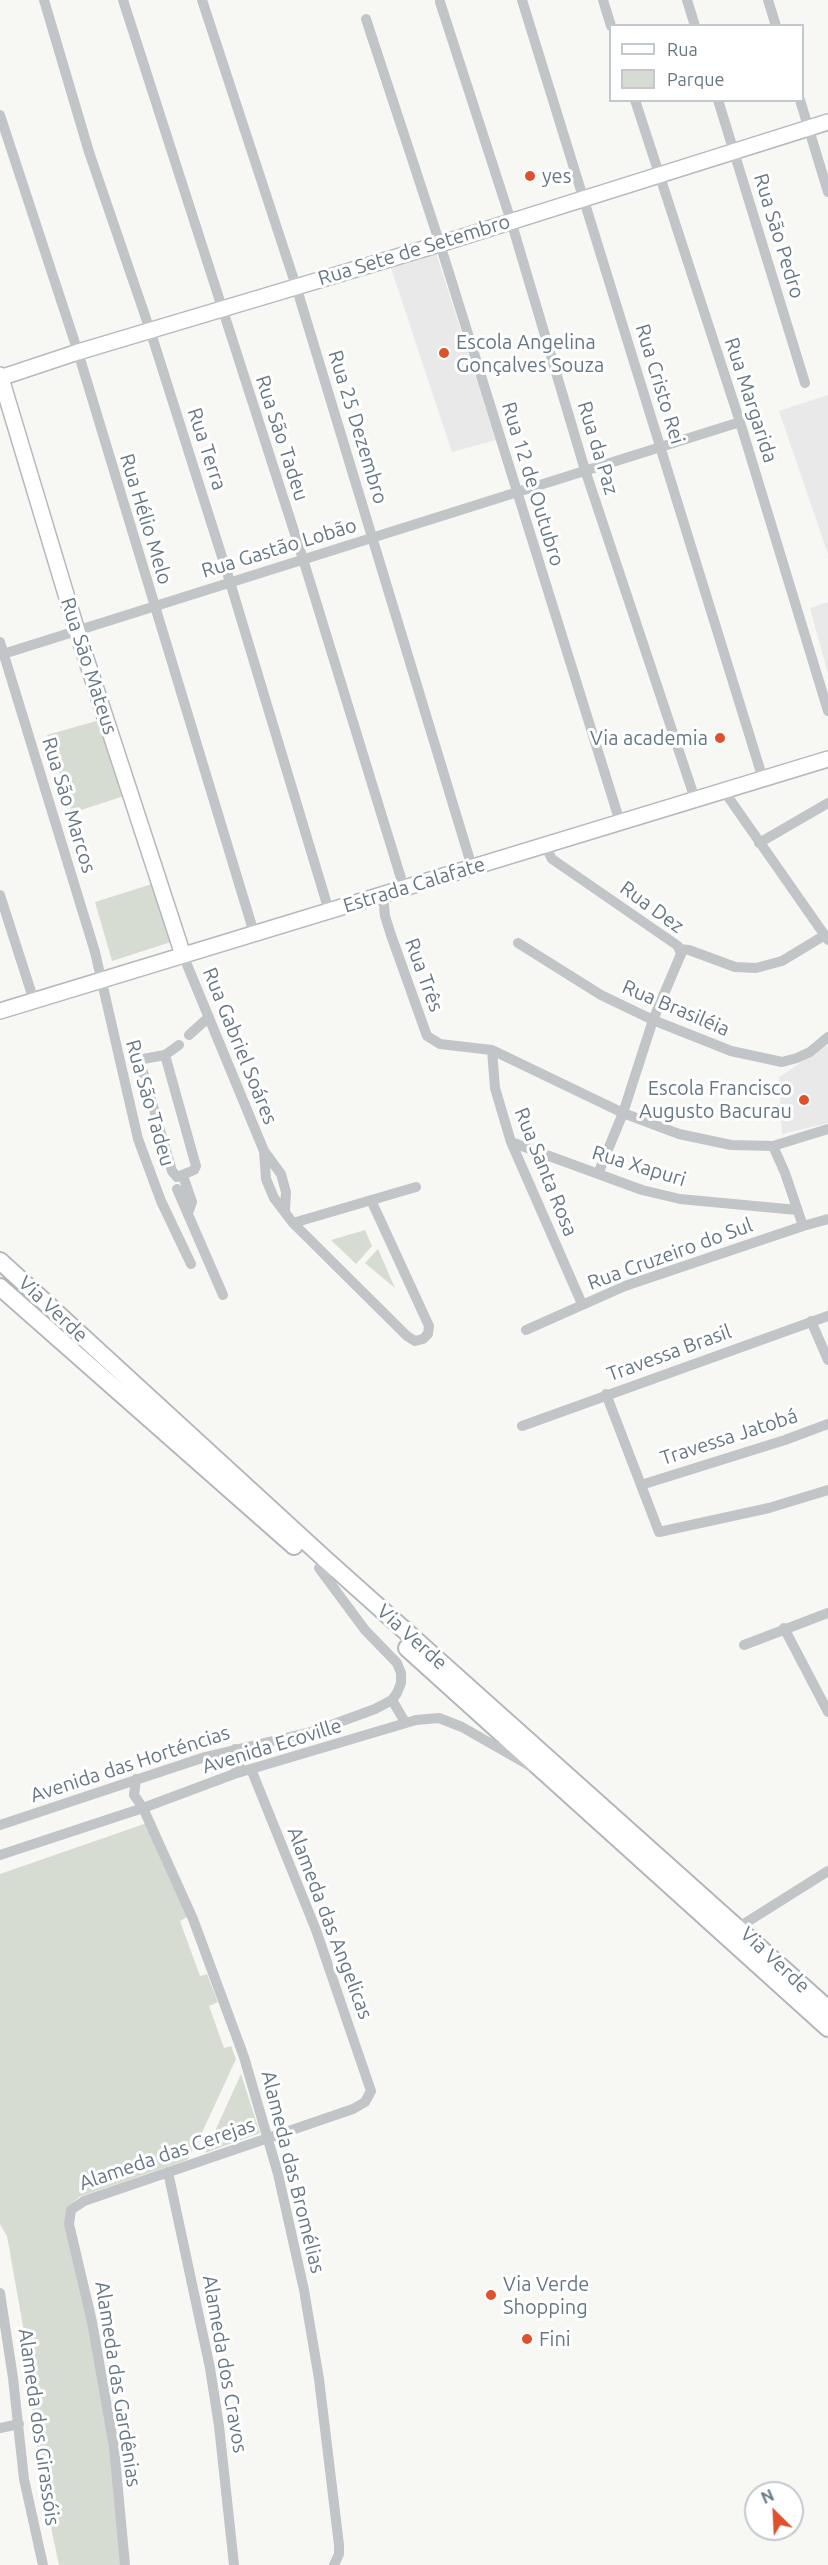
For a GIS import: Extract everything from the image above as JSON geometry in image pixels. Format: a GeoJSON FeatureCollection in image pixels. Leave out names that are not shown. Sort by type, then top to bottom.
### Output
{"type":"FeatureCollection","features":[{"type":"Feature","properties":{"kind":"main road","name":"Via Verde"},"geometry":{"type":"LineString","coordinates":[[0,1261],[325,1559],[828,2009]]}},
{"type":"Feature","properties":{"kind":"main road","name":"Via Verde"},"geometry":{"type":"LineString","coordinates":[[0,1287],[319,1568],[828,2028]]}},
{"type":"Feature","properties":{"kind":"street","name":"Rua Terra"},"geometry":{"type":"LineString","coordinates":[[44,0],[89,152],[150,330],[230,582],[329,911]]}},
{"type":"Feature","properties":{"kind":"street","name":"Rua São Tadeu"},"geometry":{"type":"LineString","coordinates":[[123,0],[303,559],[404,888]]}},
{"type":"Feature","properties":{"kind":"street","name":"Rua 25 Dezembro"},"geometry":{"type":"LineString","coordinates":[[202,0],[296,286],[472,867]]}},
{"type":"Feature","properties":{"kind":"street","name":"Rua Cristo Rei"},"geometry":{"type":"LineString","coordinates":[[522,0],[763,779]]}},
{"type":"Feature","properties":{"kind":"street"},"geometry":{"type":"LineString","coordinates":[[603,0],[611,24]]}},
{"type":"Feature","properties":{"kind":"street"},"geometry":{"type":"LineString","coordinates":[[687,0],[693,24]]}},
{"type":"Feature","properties":{"kind":"street"},"geometry":{"type":"LineString","coordinates":[[768,0],[775,24]]}},
{"type":"Feature","properties":{"kind":"street","name":"Rua da Paz"},"geometry":{"type":"LineString","coordinates":[[440,2],[511,221],[585,470],[695,799]]}},
{"type":"Feature","properties":{"kind":"street","name":"Rua 12 de Outubro"},"geometry":{"type":"LineString","coordinates":[[366,19],[440,244],[620,822]]}},
{"type":"Feature","properties":{"kind":"street","name":"Rua Margarida"},"geometry":{"type":"LineString","coordinates":[[636,102],[740,422],[828,711]]}},
{"type":"Feature","properties":{"kind":"street","name":"Rua São Pedro"},"geometry":{"type":"LineString","coordinates":[[719,102],[805,382]]}},
{"type":"Feature","properties":{"kind":"street"},"geometry":{"type":"LineString","coordinates":[[801,102],[828,192]]}},
{"type":"Feature","properties":{"kind":"street","name":"Rua Hélio Melo"},"geometry":{"type":"LineString","coordinates":[[0,115],[78,352],[153,606],[254,933]]}},
{"type":"Feature","properties":{"kind":"street","name":"Rua Sete de Setembro"},"geometry":{"type":"LineString","coordinates":[[0,377],[440,244],[828,122]]}},
{"type":"Feature","properties":{"kind":"street","name":"Rua São Mateus"},"geometry":{"type":"LineString","coordinates":[[0,377],[77,630],[183,955]]}},
{"type":"Feature","properties":{"kind":"street","name":"Rua Gastão Lobão"},"geometry":{"type":"LineString","coordinates":[[2,654],[740,422]]}},
{"type":"Feature","properties":{"kind":"street","name":"Rua São Marcos"},"geometry":{"type":"LineString","coordinates":[[0,642],[95,952],[101,980]]}},
{"type":"Feature","properties":{"kind":"street","name":"Estrada Calafate"},"geometry":{"type":"LineString","coordinates":[[0,1011],[828,759]]}},
{"type":"Feature","properties":{"kind":"street"},"geometry":{"type":"LineString","coordinates":[[679,949],[696,952],[735,967],[756,968],[782,961],[825,930],[759,843],[724,790]]}},
{"type":"Feature","properties":{"kind":"street"},"geometry":{"type":"LineString","coordinates":[[759,843],[828,803]]}},
{"type":"Feature","properties":{"kind":"street","name":"Rua Dez"},"geometry":{"type":"LineString","coordinates":[[545,845],[552,859],[678,946],[681,954],[653,1020],[623,1113],[598,1174]]}},
{"type":"Feature","properties":{"kind":"street","name":"Rua Três"},"geometry":{"type":"LineString","coordinates":[[383,894],[385,916],[427,1036],[440,1044],[492,1050],[623,1113],[679,1134],[731,1145],[773,1146],[828,1129]]}},
{"type":"Feature","properties":{"kind":"street"},"geometry":{"type":"LineString","coordinates":[[0,895],[33,1001]]}},
{"type":"Feature","properties":{"kind":"street","name":"Rua Brasiléia"},"geometry":{"type":"LineString","coordinates":[[518,943],[601,995],[653,1020],[731,1051],[782,1062],[810,1052],[828,1037]]}},
{"type":"Feature","properties":{"kind":"street","name":"Rua Gabriel Soáres"},"geometry":{"type":"LineString","coordinates":[[183,955],[264,1151],[266,1179],[274,1198],[293,1223],[407,1336],[415,1341],[423,1339],[428,1334],[429,1326],[371,1200]]}},
{"type":"Feature","properties":{"kind":"street","name":"Rua São Tadeu"},"geometry":{"type":"LineString","coordinates":[[101,980],[138,1139],[161,1201],[191,1264]]}},
{"type":"Feature","properties":{"kind":"street"},"geometry":{"type":"LineString","coordinates":[[189,1035],[209,1017]]}},
{"type":"Feature","properties":{"kind":"street"},"geometry":{"type":"LineString","coordinates":[[165,1055],[196,1166],[194,1170],[177,1178],[172,1171],[140,1062],[143,1059],[165,1055],[179,1045]]}},
{"type":"Feature","properties":{"kind":"street","name":"Rua Santa Rosa"},"geometry":{"type":"LineString","coordinates":[[492,1050],[495,1088],[511,1142],[582,1304]]}},
{"type":"Feature","properties":{"kind":"street","name":"Rua Xapuri"},"geometry":{"type":"LineString","coordinates":[[511,1142],[642,1190],[680,1199],[797,1210]]}},
{"type":"Feature","properties":{"kind":"street"},"geometry":{"type":"LineString","coordinates":[[773,1146],[803,1226]]}},
{"type":"Feature","properties":{"kind":"street"},"geometry":{"type":"LineString","coordinates":[[183,1176],[192,1202],[188,1213]]}},
{"type":"Feature","properties":{"kind":"street"},"geometry":{"type":"LineString","coordinates":[[293,1223],[416,1187]]}},
{"type":"Feature","properties":{"kind":"street"},"geometry":{"type":"LineString","coordinates":[[177,1189],[223,1295]]}},
{"type":"Feature","properties":{"kind":"street","name":"Rua Cruzeiro do Sul"},"geometry":{"type":"LineString","coordinates":[[526,1330],[625,1286],[828,1219]]}},
{"type":"Feature","properties":{"kind":"street","name":"Travessa Brasil"},"geometry":{"type":"LineString","coordinates":[[522,1426],[828,1316]]}},
{"type":"Feature","properties":{"kind":"street"},"geometry":{"type":"LineString","coordinates":[[811,1321],[828,1360]]}},
{"type":"Feature","properties":{"kind":"street"},"geometry":{"type":"LineString","coordinates":[[606,1394],[659,1532],[769,1508],[828,1490]]}},
{"type":"Feature","properties":{"kind":"street","name":"Travessa Jatobá"},"geometry":{"type":"LineString","coordinates":[[641,1485],[785,1440],[828,1424]]}},
{"type":"Feature","properties":{"kind":"street","name":"Via Verde"},"geometry":{"type":"LineString","coordinates":[[319,1568],[365,1630],[397,1663],[401,1683],[392,1700]]}},
{"type":"Feature","properties":{"kind":"street"},"geometry":{"type":"LineString","coordinates":[[744,1645],[828,1613]]}},
{"type":"Feature","properties":{"kind":"street"},"geometry":{"type":"LineString","coordinates":[[784,1629],[828,1712]]}},
{"type":"Feature","properties":{"kind":"street"},"geometry":{"type":"LineString","coordinates":[[392,1700],[405,1722]]}},
{"type":"Feature","properties":{"kind":"street","name":"Avenida das Horténcias"},"geometry":{"type":"LineString","coordinates":[[0,1825],[136,1779],[235,1749],[300,1736],[375,1709],[392,1700]]}},
{"type":"Feature","properties":{"kind":"street","name":"Avenida Ecoville"},"geometry":{"type":"LineString","coordinates":[[0,1855],[143,1808],[234,1774],[405,1722],[439,1718],[462,1727],[548,1776]]}},
{"type":"Feature","properties":{"kind":"street"},"geometry":{"type":"LineString","coordinates":[[340,1722],[341,1733],[347,1741]]}},
{"type":"Feature","properties":{"kind":"street"},"geometry":{"type":"LineString","coordinates":[[234,1774],[241,1761],[235,1749]]}},
{"type":"Feature","properties":{"kind":"street","name":"Alameda das Angelicas"},"geometry":{"type":"LineString","coordinates":[[251,1769],[316,1930],[371,2091]]}},
{"type":"Feature","properties":{"kind":"street","name":"Alameda das Bromélias"},"geometry":{"type":"LineString","coordinates":[[136,1779],[134,1796],[143,1808],[205,1949],[244,2056],[268,2138],[302,2280],[319,2379],[339,2545],[335,2564]]}},
{"type":"Feature","properties":{"kind":"street"},"geometry":{"type":"LineString","coordinates":[[739,1927],[828,1871]]}},
{"type":"Feature","properties":{"kind":"street","name":"Alameda das Cerejas"},"geometry":{"type":"LineString","coordinates":[[71,2210],[84,2201],[353,2109],[365,2102],[371,2091]]}},
{"type":"Feature","properties":{"kind":"street","name":"Alameda dos Cravos"},"geometry":{"type":"LineString","coordinates":[[168,2172],[212,2380],[234,2565]]}},
{"type":"Feature","properties":{"kind":"street","name":"Alameda das Gardênias"},"geometry":{"type":"LineString","coordinates":[[71,2210],[69,2224],[92,2322],[114,2447],[124,2565]]}},
{"type":"Feature","properties":{"kind":"street","name":"Alameda dos Girassóis"},"geometry":{"type":"LineString","coordinates":[[0,2293],[2,2321],[19,2424],[24,2480],[43,2565]]}},
{"type":"Feature","properties":{"kind":"street"},"geometry":{"type":"LineString","coordinates":[[0,2428],[19,2424]]}},
{"type":"Feature","properties":{"kind":"shaded area","name":"Escola Angelina Gonçalves Souza"},"geometry":{"type":"Polygon","coordinates":[[[435,250],[496,440],[452,452],[390,265],[435,250]]]}},
{"type":"Feature","properties":{"kind":"shaded area"},"geometry":{"type":"Polygon","coordinates":[[[828,395],[828,554],[779,411],[828,395]]]}},
{"type":"Feature","properties":{"kind":"shaded area"},"geometry":{"type":"Polygon","coordinates":[[[828,602],[828,674],[810,608],[828,602]]]}},
{"type":"Feature","properties":{"kind":"shaded area","name":"Escola Francisco Augusto Bacurau"},"geometry":{"type":"Polygon","coordinates":[[[828,1045],[828,1123],[782,1134],[779,1077],[828,1045]]]}},
{"type":"Feature","properties":{"kind":"green space"},"geometry":{"type":"Polygon","coordinates":[[[100,720],[124,796],[72,813],[47,735],[100,720]]]}},
{"type":"Feature","properties":{"kind":"green space"},"geometry":{"type":"Polygon","coordinates":[[[152,884],[171,942],[112,961],[95,902],[152,884]]]}},
{"type":"Feature","properties":{"kind":"green space"},"geometry":{"type":"Polygon","coordinates":[[[365,1230],[372,1246],[356,1264],[331,1240],[365,1230]]]}},
{"type":"Feature","properties":{"kind":"green space"},"geometry":{"type":"Polygon","coordinates":[[[378,1249],[395,1288],[365,1263],[378,1249]]]}},
{"type":"Feature","properties":{"kind":"green space"},"geometry":{"type":"Polygon","coordinates":[[[147,1823],[187,1917],[180,1921],[200,1976],[207,1974],[218,2002],[209,2006],[224,2048],[231,2046],[236,2059],[187,2160],[79,2197],[68,2207],[107,2418],[122,2565],[59,2565],[40,2476],[23,2326],[7,2236],[0,2224],[0,1874],[147,1823]]]}},
{"type":"Feature","properties":{"kind":"green space"},"geometry":{"type":"Polygon","coordinates":[[[241,2074],[260,2133],[205,2153],[241,2074]]]}},
{"type":"Feature","properties":{"kind":"place","name":"yes"},"geometry":{"type":"Point","coordinates":[530,176]}},
{"type":"Feature","properties":{"kind":"place","name":"Escola Angelina Gonçalves Souza"},"geometry":{"type":"Point","coordinates":[444,353]}},
{"type":"Feature","properties":{"kind":"place","name":"Via academia"},"geometry":{"type":"Point","coordinates":[720,738]}},
{"type":"Feature","properties":{"kind":"place","name":"Escola Francisco Augusto Bacurau"},"geometry":{"type":"Point","coordinates":[804,1100]}},
{"type":"Feature","properties":{"kind":"place","name":"Via Verde Shopping"},"geometry":{"type":"Point","coordinates":[491,2295]}},
{"type":"Feature","properties":{"kind":"place","name":"Fini"},"geometry":{"type":"Point","coordinates":[527,2339]}}]}
